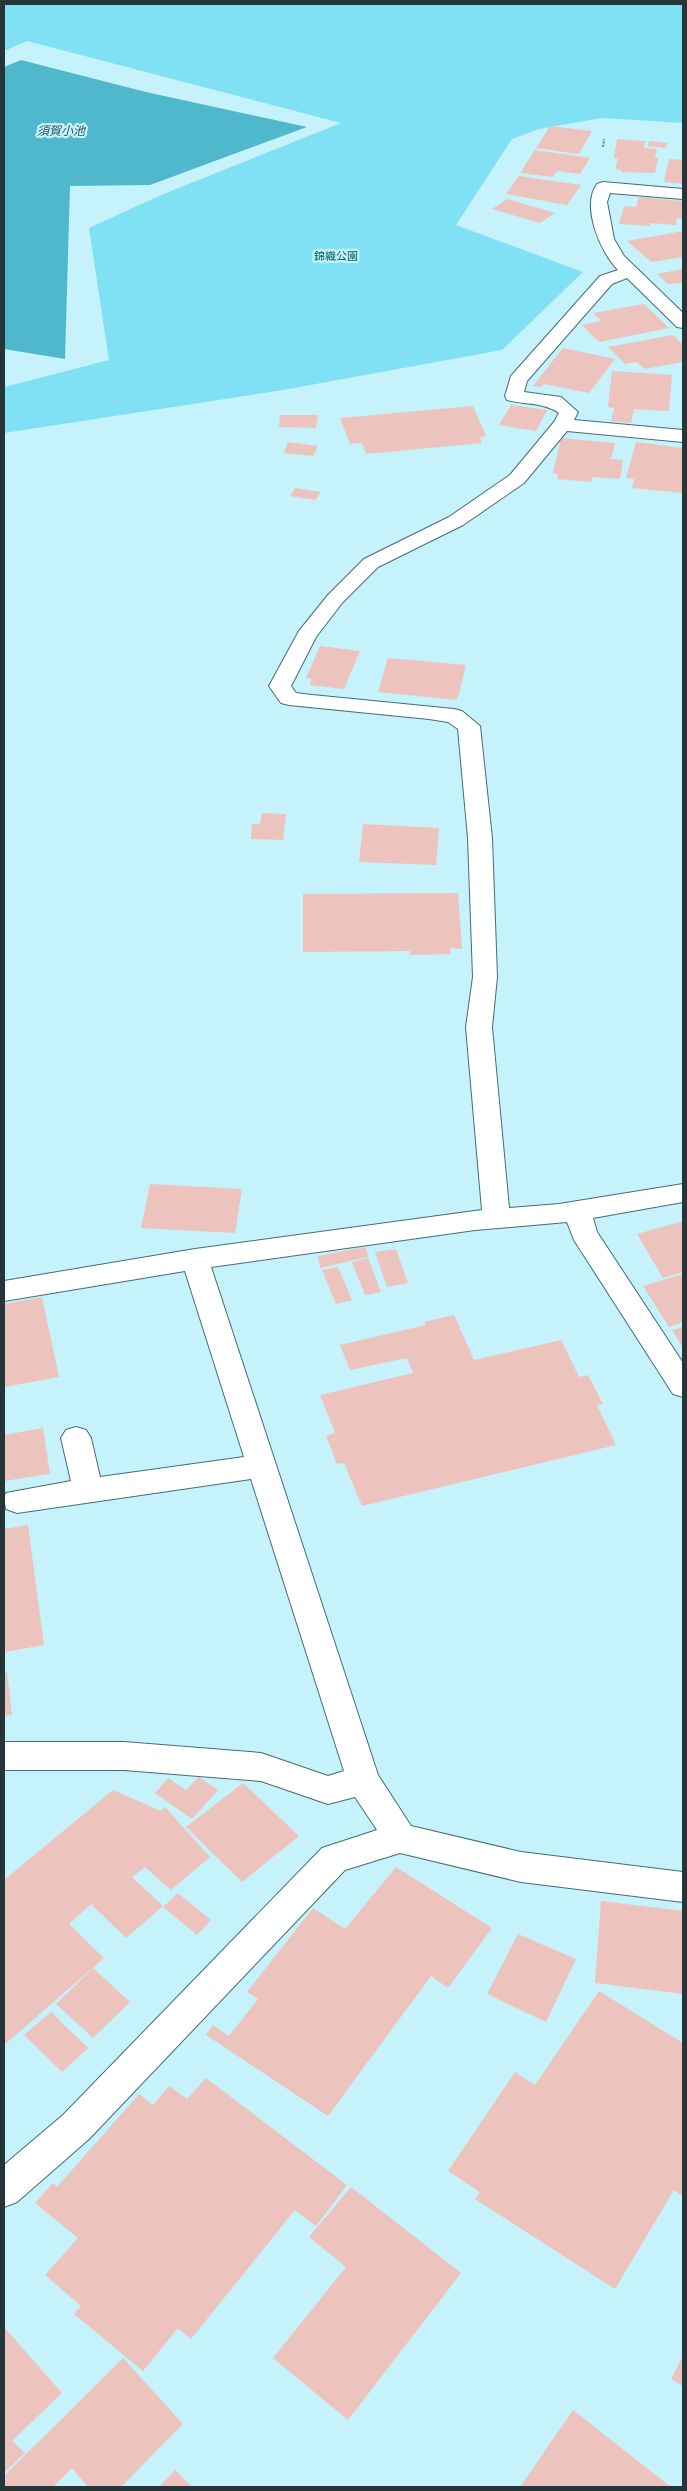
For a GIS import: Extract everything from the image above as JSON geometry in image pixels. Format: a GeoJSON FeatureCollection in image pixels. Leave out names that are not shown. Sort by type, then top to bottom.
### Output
{"type":"FeatureCollection","features":[{"type":"Feature","properties":{"kind":"street"},"geometry":{"type":"LineString","coordinates":[[683,194],[603,187],[599,202],[606,239],[616,259],[683,323]]}},
{"type":"Feature","properties":{"kind":"street"},"geometry":{"type":"LineString","coordinates":[[496,1218],[479,1027],[485,977],[480,838],[469,726],[454,716],[429,712],[312,702],[289,698],[280,686],[306,635],[334,600],[371,563],[456,522],[517,479],[562,425],[569,412],[554,401],[514,396],[518,380],[606,280],[630,271]]}},
{"type":"Feature","properties":{"kind":"street"},"geometry":{"type":"LineString","coordinates":[[562,425],[683,436]]}},
{"type":"Feature","properties":{"kind":"street"},"geometry":{"type":"LineString","coordinates":[[4,1291],[195,1259],[496,1218],[578,1210],[683,1193]]}},
{"type":"Feature","properties":{"kind":"street"},"geometry":{"type":"LineString","coordinates":[[578,1210],[584,1233],[683,1386]]}},
{"type":"Feature","properties":{"kind":"street"},"geometry":{"type":"LineString","coordinates":[[195,1259],[363,1780],[400,1838]]}},
{"type":"Feature","properties":{"kind":"street"},"geometry":{"type":"LineString","coordinates":[[76,1438],[88,1491]]}},
{"type":"Feature","properties":{"kind":"street"},"geometry":{"type":"LineString","coordinates":[[17,1502],[262,1466]]}},
{"type":"Feature","properties":{"kind":"street"},"geometry":{"type":"LineString","coordinates":[[4,1756],[124,1756],[261,1767],[328,1790],[363,1780]]}},
{"type":"Feature","properties":{"kind":"street"},"geometry":{"type":"LineString","coordinates":[[4,2189],[76,2127],[334,1859],[400,1838],[521,1867],[683,1887]]}},
{"type":"Feature","properties":{"kind":"green space","name":"錦織公園"},"geometry":{"type":"Polygon","coordinates":[[[4,4],[683,4],[683,123],[602,118],[539,129],[512,139],[456,225],[583,272],[502,350],[283,390],[4,433],[4,387],[109,360],[89,228],[161,195],[341,123],[27,41],[4,51],[4,4]]]}},
{"type":"Feature","properties":{"kind":"water","name":"須賀小池"},"geometry":{"type":"Polygon","coordinates":[[[21,60],[146,92],[307,127],[150,185],[70,186],[65,359],[4,349],[4,67],[21,60]]]}},
{"type":"Feature","properties":{"kind":"building"},"geometry":{"type":"Polygon","coordinates":[[[550,126],[592,131],[579,154],[536,148],[550,126]]]}},
{"type":"Feature","properties":{"kind":"building"},"geometry":{"type":"Polygon","coordinates":[[[617,139],[645,141],[644,148],[657,149],[655,158],[658,158],[655,173],[621,172],[622,170],[615,169],[618,159],[614,158],[617,139]]]}},
{"type":"Feature","properties":{"kind":"building"},"geometry":{"type":"Polygon","coordinates":[[[649,141],[667,143],[666,148],[648,146],[649,141]]]}},
{"type":"Feature","properties":{"kind":"building"},"geometry":{"type":"Polygon","coordinates":[[[535,150],[590,158],[580,174],[557,171],[553,177],[520,173],[535,150]]]}},
{"type":"Feature","properties":{"kind":"building"},"geometry":{"type":"Polygon","coordinates":[[[669,159],[683,160],[683,184],[664,182],[669,159]]]}},
{"type":"Feature","properties":{"kind":"building"},"geometry":{"type":"Polygon","coordinates":[[[519,176],[581,185],[567,205],[506,194],[519,176]]]}},
{"type":"Feature","properties":{"kind":"building"},"geometry":{"type":"Polygon","coordinates":[[[639,197],[683,201],[683,219],[677,218],[676,225],[650,223],[650,226],[619,224],[624,206],[636,207],[639,197]]]}},
{"type":"Feature","properties":{"kind":"building"},"geometry":{"type":"Polygon","coordinates":[[[507,199],[555,213],[540,223],[492,209],[507,199]]]}},
{"type":"Feature","properties":{"kind":"building"},"geometry":{"type":"Polygon","coordinates":[[[683,231],[683,257],[651,262],[627,241],[683,231]]]}},
{"type":"Feature","properties":{"kind":"building"},"geometry":{"type":"Polygon","coordinates":[[[683,269],[683,283],[668,284],[657,274],[683,269]]]}},
{"type":"Feature","properties":{"kind":"building"},"geometry":{"type":"Polygon","coordinates":[[[644,304],[669,328],[599,342],[582,325],[601,321],[593,313],[644,304]]]}},
{"type":"Feature","properties":{"kind":"building"},"geometry":{"type":"Polygon","coordinates":[[[673,335],[683,345],[683,362],[645,369],[637,362],[625,364],[608,347],[673,335]]]}},
{"type":"Feature","properties":{"kind":"building"},"geometry":{"type":"Polygon","coordinates":[[[563,348],[615,359],[589,393],[544,384],[541,387],[533,386],[563,348]]]}},
{"type":"Feature","properties":{"kind":"building"},"geometry":{"type":"Polygon","coordinates":[[[612,371],[672,375],[669,411],[634,409],[631,423],[611,421],[614,408],[608,407],[612,371]]]}},
{"type":"Feature","properties":{"kind":"building"},"geometry":{"type":"Polygon","coordinates":[[[511,405],[547,410],[536,431],[499,425],[511,405]]]}},
{"type":"Feature","properties":{"kind":"building"},"geometry":{"type":"Polygon","coordinates":[[[473,406],[486,436],[480,437],[482,443],[366,454],[362,443],[350,444],[340,418],[473,406]]]}},
{"type":"Feature","properties":{"kind":"building"},"geometry":{"type":"Polygon","coordinates":[[[280,415],[318,415],[316,428],[279,427],[280,415]]]}},
{"type":"Feature","properties":{"kind":"building"},"geometry":{"type":"Polygon","coordinates":[[[561,438],[615,443],[611,459],[623,460],[620,479],[592,477],[591,482],[557,479],[558,474],[553,473],[561,438]]]}},
{"type":"Feature","properties":{"kind":"building"},"geometry":{"type":"Polygon","coordinates":[[[288,442],[318,446],[313,456],[284,453],[288,442]]]}},
{"type":"Feature","properties":{"kind":"building"},"geometry":{"type":"Polygon","coordinates":[[[636,442],[683,448],[683,493],[632,488],[634,479],[626,478],[636,442]]]}},
{"type":"Feature","properties":{"kind":"building"},"geometry":{"type":"Polygon","coordinates":[[[295,488],[321,492],[315,500],[290,496],[295,488]]]}},
{"type":"Feature","properties":{"kind":"building"},"geometry":{"type":"Polygon","coordinates":[[[320,646],[360,651],[344,689],[309,685],[312,679],[306,678],[320,646]]]}},
{"type":"Feature","properties":{"kind":"building"},"geometry":{"type":"Polygon","coordinates":[[[388,658],[466,665],[456,700],[378,692],[388,658]]]}},
{"type":"Feature","properties":{"kind":"building"},"geometry":{"type":"Polygon","coordinates":[[[262,813],[286,814],[283,840],[251,839],[252,824],[260,824],[262,813]]]}},
{"type":"Feature","properties":{"kind":"building"},"geometry":{"type":"Polygon","coordinates":[[[363,824],[439,828],[436,865],[359,862],[363,824]]]}},
{"type":"Feature","properties":{"kind":"building"},"geometry":{"type":"Polygon","coordinates":[[[458,893],[462,949],[450,948],[451,954],[410,955],[410,951],[303,952],[303,894],[458,893]]]}},
{"type":"Feature","properties":{"kind":"building"},"geometry":{"type":"Polygon","coordinates":[[[150,1184],[242,1189],[235,1233],[141,1228],[150,1184]]]}},
{"type":"Feature","properties":{"kind":"building"},"geometry":{"type":"Polygon","coordinates":[[[683,1221],[683,1272],[663,1278],[637,1234],[683,1221]]]}},
{"type":"Feature","properties":{"kind":"building"},"geometry":{"type":"Polygon","coordinates":[[[366,1247],[368,1257],[320,1268],[318,1256],[366,1247]]]}},
{"type":"Feature","properties":{"kind":"building"},"geometry":{"type":"Polygon","coordinates":[[[396,1249],[408,1283],[387,1287],[375,1252],[396,1249]]]}},
{"type":"Feature","properties":{"kind":"building"},"geometry":{"type":"Polygon","coordinates":[[[368,1258],[381,1292],[365,1295],[352,1262],[368,1258]]]}},
{"type":"Feature","properties":{"kind":"building"},"geometry":{"type":"Polygon","coordinates":[[[338,1267],[352,1300],[336,1304],[322,1270],[338,1267]]]}},
{"type":"Feature","properties":{"kind":"building"},"geometry":{"type":"Polygon","coordinates":[[[683,1274],[683,1322],[669,1327],[643,1286],[683,1274]]]}},
{"type":"Feature","properties":{"kind":"building"},"geometry":{"type":"Polygon","coordinates":[[[42,1297],[59,1377],[4,1387],[4,1304],[42,1297]]]}},
{"type":"Feature","properties":{"kind":"building"},"geometry":{"type":"Polygon","coordinates":[[[454,1315],[474,1360],[561,1340],[579,1377],[588,1375],[603,1404],[597,1405],[616,1445],[362,1506],[344,1463],[337,1464],[326,1436],[335,1433],[320,1395],[413,1373],[407,1358],[350,1370],[340,1345],[426,1325],[424,1322],[454,1315]]]}},
{"type":"Feature","properties":{"kind":"building"},"geometry":{"type":"Polygon","coordinates":[[[683,1327],[683,1348],[672,1330],[683,1327]]]}},
{"type":"Feature","properties":{"kind":"building"},"geometry":{"type":"Polygon","coordinates":[[[43,1428],[50,1474],[4,1481],[4,1435],[43,1428]]]}},
{"type":"Feature","properties":{"kind":"building"},"geometry":{"type":"Polygon","coordinates":[[[28,1525],[44,1645],[4,1652],[4,1529],[28,1525]]]}},
{"type":"Feature","properties":{"kind":"building"},"geometry":{"type":"Polygon","coordinates":[[[4,1672],[7,1672],[12,1715],[4,1716],[4,1672]]]}},
{"type":"Feature","properties":{"kind":"building"},"geometry":{"type":"Polygon","coordinates":[[[199,1777],[218,1790],[192,1819],[155,1793],[168,1778],[186,1790],[199,1777]]]}},
{"type":"Feature","properties":{"kind":"building"},"geometry":{"type":"Polygon","coordinates":[[[243,1783],[299,1836],[242,1882],[186,1827],[243,1783]]]}},
{"type":"Feature","properties":{"kind":"building"},"geometry":{"type":"Polygon","coordinates":[[[113,1790],[161,1811],[165,1807],[210,1857],[171,1890],[145,1867],[132,1877],[163,1906],[126,1938],[91,1904],[69,1924],[104,1958],[4,2045],[4,1880],[113,1790]]]}},
{"type":"Feature","properties":{"kind":"building"},"geometry":{"type":"Polygon","coordinates":[[[396,1867],[492,1928],[448,1988],[431,1976],[328,2116],[206,2035],[213,2025],[229,2036],[258,1999],[247,1992],[313,1908],[345,1929],[396,1867]]]}},
{"type":"Feature","properties":{"kind":"building"},"geometry":{"type":"Polygon","coordinates":[[[178,1893],[211,1920],[197,1935],[163,1907],[178,1893]]]}},
{"type":"Feature","properties":{"kind":"building"},"geometry":{"type":"Polygon","coordinates":[[[601,1901],[683,1911],[683,1994],[595,1983],[601,1901]]]}},
{"type":"Feature","properties":{"kind":"building"},"geometry":{"type":"Polygon","coordinates":[[[518,1934],[576,1959],[546,2022],[487,1994],[518,1934]]]}},
{"type":"Feature","properties":{"kind":"building"},"geometry":{"type":"Polygon","coordinates":[[[93,1968],[130,2002],[93,2038],[56,2004],[93,1968]]]}},
{"type":"Feature","properties":{"kind":"building"},"geometry":{"type":"Polygon","coordinates":[[[599,1991],[683,2043],[683,2196],[674,2190],[615,2289],[475,2199],[480,2192],[448,2171],[515,2072],[535,2085],[599,1991]]]}},
{"type":"Feature","properties":{"kind":"building"},"geometry":{"type":"Polygon","coordinates":[[[51,2012],[88,2048],[62,2072],[24,2035],[51,2012]]]}},
{"type":"Feature","properties":{"kind":"building"},"geometry":{"type":"Polygon","coordinates":[[[206,2078],[347,2185],[316,2226],[295,2210],[191,2339],[178,2328],[143,2371],[74,2314],[81,2306],[45,2275],[78,2238],[35,2203],[53,2183],[57,2187],[139,2094],[153,2105],[169,2086],[187,2099],[206,2078]]]}},
{"type":"Feature","properties":{"kind":"building"},"geometry":{"type":"Polygon","coordinates":[[[351,2187],[461,2273],[348,2420],[273,2358],[346,2267],[309,2237],[351,2187]]]}},
{"type":"Feature","properties":{"kind":"building"},"geometry":{"type":"Polygon","coordinates":[[[4,2327],[62,2393],[12,2441],[25,2453],[4,2473],[4,2327]]]}},
{"type":"Feature","properties":{"kind":"building"},"geometry":{"type":"Polygon","coordinates":[[[683,2356],[683,2386],[671,2379],[683,2356]]]}},
{"type":"Feature","properties":{"kind":"building"},"geometry":{"type":"Polygon","coordinates":[[[123,2358],[183,2424],[121,2487],[88,2487],[72,2468],[53,2487],[4,2487],[4,2476],[123,2358]]]}},
{"type":"Feature","properties":{"kind":"building"},"geometry":{"type":"Polygon","coordinates":[[[573,2410],[671,2487],[520,2487],[573,2410]]]}},
{"type":"Feature","properties":{"kind":"building"},"geometry":{"type":"Polygon","coordinates":[[[175,2470],[192,2487],[159,2487],[175,2470]]]}}]}
